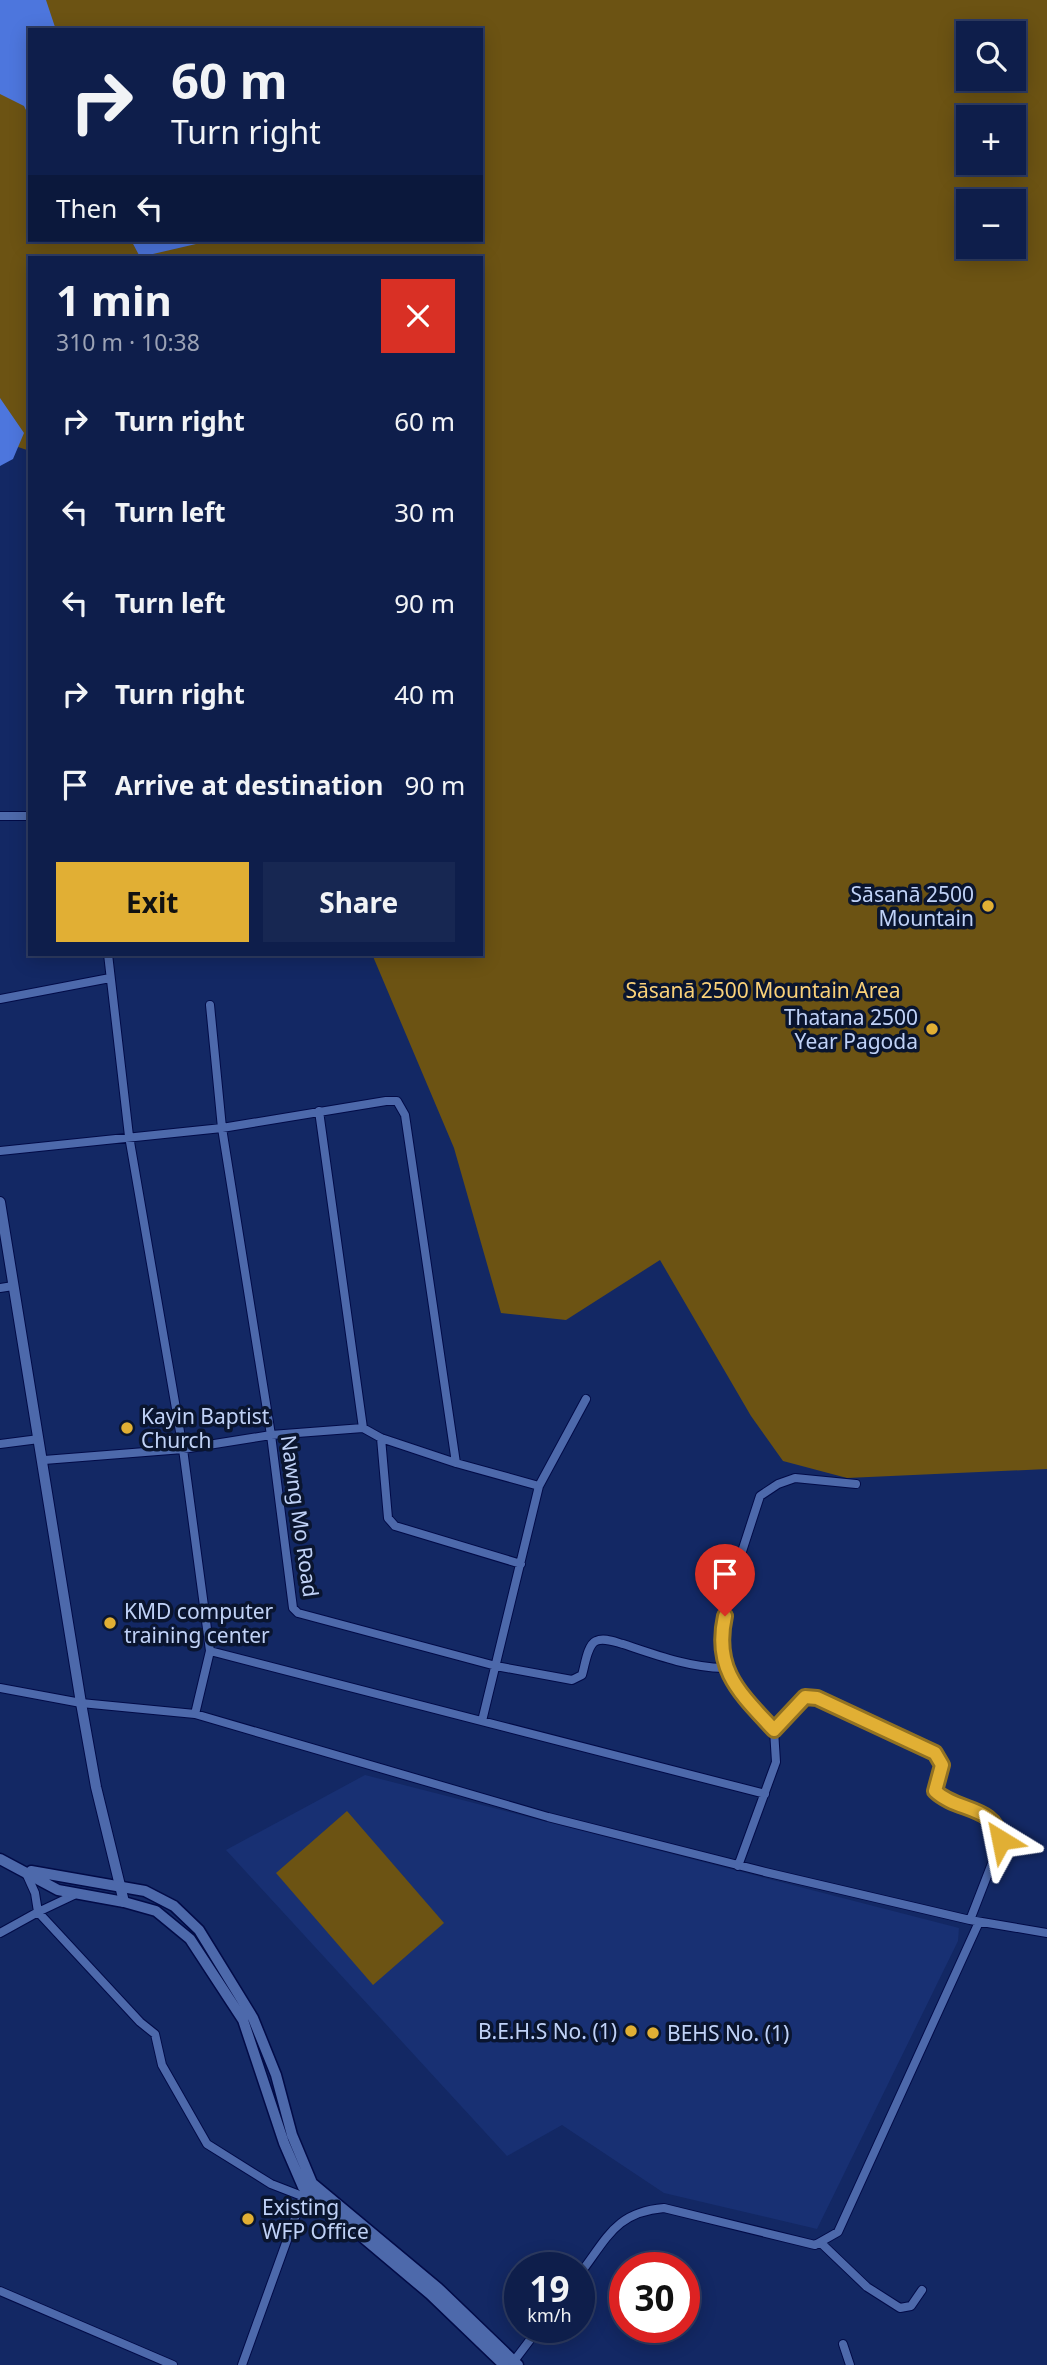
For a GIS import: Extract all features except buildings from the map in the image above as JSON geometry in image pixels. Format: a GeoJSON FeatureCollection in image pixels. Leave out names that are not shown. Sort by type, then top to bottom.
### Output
{"type":"FeatureCollection","features":[{"type":"Feature","properties":{"kind":"main road"},"geometry":{"type":"LineString","coordinates":[[0,1859],[58,1890],[124,1902],[165,1917],[190,1939],[243,2020],[284,2143],[307,2189],[512,2364]]}},
{"type":"Feature","properties":{"kind":"main road"},"geometry":{"type":"LineString","coordinates":[[24,1870],[145,1891],[174,1906],[199,1930],[222,1962],[253,2018],[276,2075],[307,2189]]}},
{"type":"Feature","properties":{"kind":"street"},"geometry":{"type":"LineString","coordinates":[[0,816],[28,816]]}},
{"type":"Feature","properties":{"kind":"street"},"geometry":{"type":"LineString","coordinates":[[108,956],[129,1136],[183,1449],[210,1651],[195,1714]]}},
{"type":"Feature","properties":{"kind":"street"},"geometry":{"type":"LineString","coordinates":[[0,999],[110,978]]}},
{"type":"Feature","properties":{"kind":"street","name":"Nawng Mo Road"},"geometry":{"type":"LineString","coordinates":[[210,1005],[222,1128],[271,1435],[291,1600],[298,1613],[496,1665],[578,1679],[582,1675],[591,1645],[597,1640],[606,1639],[645,1654],[706,1668],[724,1668]]}},
{"type":"Feature","properties":{"kind":"street"},"geometry":{"type":"LineString","coordinates":[[0,1151],[222,1128],[397,1101],[402,1107],[456,1463]]}},
{"type":"Feature","properties":{"kind":"street"},"geometry":{"type":"LineString","coordinates":[[319,1111],[363,1428]]}},
{"type":"Feature","properties":{"kind":"street"},"geometry":{"type":"LineString","coordinates":[[0,1202],[44,1460],[81,1703],[96,1787],[124,1902]]}},
{"type":"Feature","properties":{"kind":"street"},"geometry":{"type":"LineString","coordinates":[[0,1288],[13,1286]]}},
{"type":"Feature","properties":{"kind":"street"},"geometry":{"type":"LineString","coordinates":[[482,1721],[539,1486],[586,1399]]}},
{"type":"Feature","properties":{"kind":"street"},"geometry":{"type":"LineString","coordinates":[[44,1460],[183,1449],[271,1435],[363,1428],[381,1438],[456,1463],[539,1486]]}},
{"type":"Feature","properties":{"kind":"street"},"geometry":{"type":"LineString","coordinates":[[381,1438],[388,1518],[395,1526],[521,1564]]}},
{"type":"Feature","properties":{"kind":"street"},"geometry":{"type":"LineString","coordinates":[[0,1444],[39,1439]]}},
{"type":"Feature","properties":{"kind":"street"},"geometry":{"type":"LineString","coordinates":[[738,1866],[776,1762],[774,1730],[745,1698],[724,1668],[720,1638],[735,1573],[760,1496],[778,1483],[794,1478],[856,1484]]}},
{"type":"Feature","properties":{"kind":"street"},"geometry":{"type":"LineString","coordinates":[[210,1651],[765,1794]]}},
{"type":"Feature","properties":{"kind":"street"},"geometry":{"type":"LineString","coordinates":[[0,1688],[81,1703],[195,1714],[548,1817],[738,1866],[974,1921],[1047,1933]]}},
{"type":"Feature","properties":{"kind":"street"},"geometry":{"type":"LineString","coordinates":[[595,2254],[621,2221],[639,2210],[664,2208],[815,2245],[838,2232],[974,1921],[1001,1840],[999,1827],[991,1817],[943,1798],[935,1791],[942,1765],[941,1758],[817,1698],[805,1697],[774,1730]]}},
{"type":"Feature","properties":{"kind":"street"},"geometry":{"type":"LineString","coordinates":[[24,1870],[35,1893],[38,1912],[140,2022],[155,2034],[162,2065],[207,2144],[271,2184],[307,2189],[241,2365]]}},
{"type":"Feature","properties":{"kind":"street"},"geometry":{"type":"LineString","coordinates":[[0,1933],[74,1895]]}},
{"type":"Feature","properties":{"kind":"street"},"geometry":{"type":"LineString","coordinates":[[821,2243],[867,2287],[900,2308],[911,2306],[922,2290]]}},
{"type":"Feature","properties":{"kind":"street"},"geometry":{"type":"LineString","coordinates":[[0,2291],[173,2365]]}},
{"type":"Feature","properties":{"kind":"street"},"geometry":{"type":"LineString","coordinates":[[512,2364],[528,2343]]}},
{"type":"Feature","properties":{"kind":"street"},"geometry":{"type":"LineString","coordinates":[[843,2344],[850,2365]]}},
{"type":"Feature","properties":{"kind":"shaded area"},"geometry":{"type":"Polygon","coordinates":[[[0,0],[46,0],[55,28],[28,28],[28,114],[24,106],[0,94],[0,0]]]}},
{"type":"Feature","properties":{"kind":"shaded area"},"geometry":{"type":"Polygon","coordinates":[[[132,242],[198,242],[196,244],[139,256],[132,242]]]}},
{"type":"Feature","properties":{"kind":"shaded area"},"geometry":{"type":"Polygon","coordinates":[[[0,398],[24,433],[13,459],[0,466],[0,398]]]}},
{"type":"Feature","properties":{"kind":"shaded area","name":"BEHS No. (1)"},"geometry":{"type":"Polygon","coordinates":[[[365,1775],[959,1928],[958,1941],[817,2229],[664,2193],[562,2125],[507,2156],[226,1850],[365,1775]]]}},
{"type":"Feature","properties":{"kind":"green space","name":"Sāsanā 2500 Mountain Area"},"geometry":{"type":"Polygon","coordinates":[[[0,0],[1047,0],[1047,1469],[847,1478],[783,1461],[751,1416],[660,1260],[566,1320],[501,1313],[454,1148],[373,956],[483,956],[483,256],[28,256],[28,450],[0,441],[0,0]]]}},
{"type":"Feature","properties":{"kind":"green space"},"geometry":{"type":"Polygon","coordinates":[[[347,1811],[444,1923],[373,1985],[276,1873],[347,1811]]]}},
{"type":"Feature","properties":{"kind":"place","name":"Sāsanā 2500 Mountain"},"geometry":{"type":"Point","coordinates":[988,906]}},
{"type":"Feature","properties":{"kind":"place","name":"Thatana 2500 Year Pagoda"},"geometry":{"type":"Point","coordinates":[932,1029]}},
{"type":"Feature","properties":{"kind":"place","name":"Kayin Baptist Church"},"geometry":{"type":"Point","coordinates":[127,1428]}},
{"type":"Feature","properties":{"kind":"place","name":"KMD computer training center"},"geometry":{"type":"Point","coordinates":[110,1623]}},
{"type":"Feature","properties":{"kind":"place","name":"B.E.H.S No. (1)"},"geometry":{"type":"Point","coordinates":[631,2031]}},
{"type":"Feature","properties":{"kind":"place","name":"BEHS No. (1)"},"geometry":{"type":"Point","coordinates":[653,2033]}},
{"type":"Feature","properties":{"kind":"place","name":"Existing WFP Office"},"geometry":{"type":"Point","coordinates":[248,2219]}},
{"type":"Feature","properties":{"kind":"route"},"geometry":{"type":"LineString","coordinates":[[725,1616],[720,1638],[724,1668],[745,1698],[774,1730],[794,1705],[805,1697],[817,1698],[935,1753],[941,1758],[942,1765],[936,1779],[935,1791],[943,1798],[991,1817],[999,1827],[1001,1840]]}}]}
